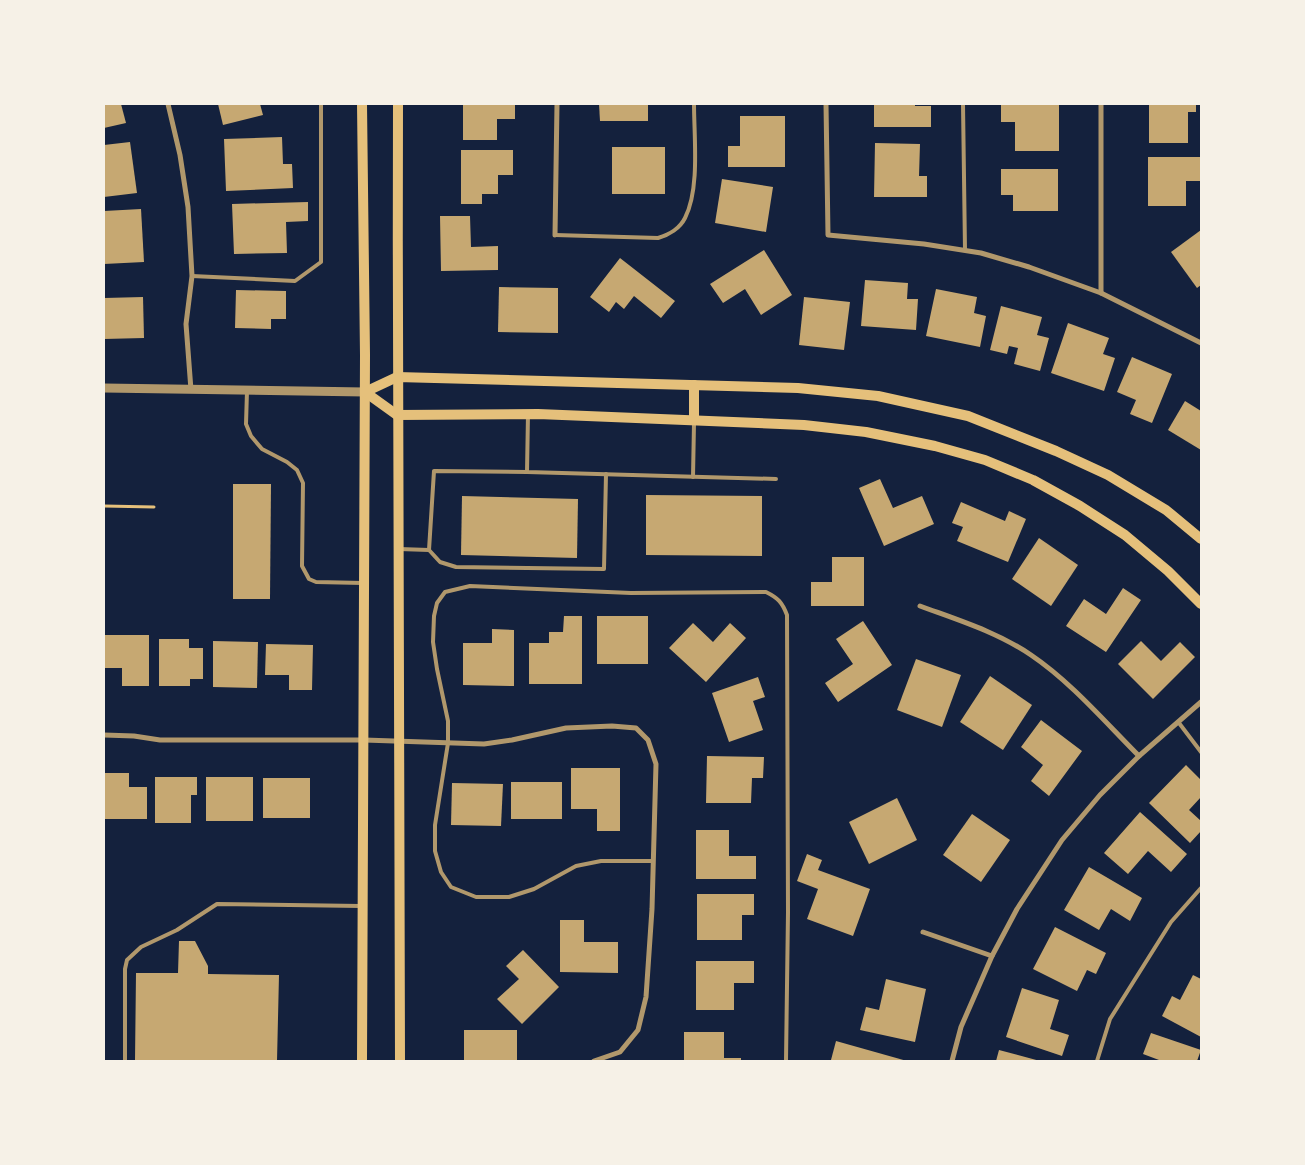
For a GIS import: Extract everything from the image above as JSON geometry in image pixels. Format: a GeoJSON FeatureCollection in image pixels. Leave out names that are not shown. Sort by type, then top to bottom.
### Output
{"type":"FeatureCollection","features":[{"type":"Feature","properties":{"kind":"main road"},"geometry":{"type":"LineString","coordinates":[[362,104],[365,219],[362,1061]]}},
{"type":"Feature","properties":{"kind":"main road"},"geometry":{"type":"LineString","coordinates":[[398,104],[397,415],[400,1061]]}},
{"type":"Feature","properties":{"kind":"main road"},"geometry":{"type":"LineString","coordinates":[[365,392],[397,377],[798,388],[878,396],[968,416],[1056,451],[1108,475],[1166,510],[1201,539]]}},
{"type":"Feature","properties":{"kind":"main road"},"geometry":{"type":"LineString","coordinates":[[694,385],[694,420]]}},
{"type":"Feature","properties":{"kind":"main road"},"geometry":{"type":"LineString","coordinates":[[365,392],[397,415],[528,414],[804,425],[866,432],[935,446],[985,460],[1033,480],[1080,506],[1125,535],[1168,571],[1201,604]]}},
{"type":"Feature","properties":{"kind":"street"},"geometry":{"type":"LineString","coordinates":[[168,104],[180,155],[188,207],[192,276],[186,324],[191,390]]}},
{"type":"Feature","properties":{"kind":"street"},"geometry":{"type":"LineString","coordinates":[[555,234],[557,104]]}},
{"type":"Feature","properties":{"kind":"street"},"geometry":{"type":"LineString","coordinates":[[826,104],[828,235],[924,244],[981,253],[1029,267],[1101,293],[1201,343]]}},
{"type":"Feature","properties":{"kind":"street"},"geometry":{"type":"LineString","coordinates":[[1101,293],[1102,104]]}},
{"type":"Feature","properties":{"kind":"street"},"geometry":{"type":"LineString","coordinates":[[104,388],[365,392]]}},
{"type":"Feature","properties":{"kind":"street"},"geometry":{"type":"LineString","coordinates":[[920,606],[990,632],[1031,655],[1065,682],[1139,756]]}},
{"type":"Feature","properties":{"kind":"street"},"geometry":{"type":"LineString","coordinates":[[952,1061],[961,1027],[992,956],[1017,909],[1062,840],[1100,795],[1139,756],[1201,702]]}},
{"type":"Feature","properties":{"kind":"street"},"geometry":{"type":"LineString","coordinates":[[104,735],[134,736],[160,740],[364,740],[484,744],[566,728],[612,726],[636,728],[648,740],[656,764],[646,997],[638,1030],[620,1052],[607,1059],[594,1061]]}},
{"type":"Feature","properties":{"kind":"street"},"geometry":{"type":"LineString","coordinates":[[922,932],[992,956]]}},
{"type":"Feature","properties":{"kind":"lane"},"geometry":{"type":"LineString","coordinates":[[192,276],[295,281],[320,262],[321,104]]}},
{"type":"Feature","properties":{"kind":"lane"},"geometry":{"type":"LineString","coordinates":[[555,234],[658,238],[670,234],[684,220],[690,205],[694,186],[694,104]]}},
{"type":"Feature","properties":{"kind":"lane"},"geometry":{"type":"LineString","coordinates":[[963,104],[964,250]]}},
{"type":"Feature","properties":{"kind":"lane"},"geometry":{"type":"LineString","coordinates":[[247,391],[246,424],[251,436],[262,449],[287,462],[297,470],[303,483],[302,566],[309,579],[316,582],[364,583]]}},
{"type":"Feature","properties":{"kind":"lane"},"geometry":{"type":"LineString","coordinates":[[527,472],[528,414]]}},
{"type":"Feature","properties":{"kind":"lane"},"geometry":{"type":"LineString","coordinates":[[693,476],[694,420]]}},
{"type":"Feature","properties":{"kind":"lane"},"geometry":{"type":"LineString","coordinates":[[606,474],[604,570],[456,567],[440,562],[430,550],[434,471],[527,472],[693,476],[776,479]]}},
{"type":"Feature","properties":{"kind":"lane"},"geometry":{"type":"LineString","coordinates":[[398,549],[430,550]]}},
{"type":"Feature","properties":{"kind":"lane"},"geometry":{"type":"LineString","coordinates":[[653,861],[601,861],[576,866],[534,889],[509,897],[476,896],[451,887],[441,872],[435,851],[435,825],[448,743],[448,721],[433,642],[434,616],[438,603],[446,592],[470,586],[631,594],[766,592],[776,597],[782,603],[787,615],[788,912],[786,1061]]}},
{"type":"Feature","properties":{"kind":"lane"},"geometry":{"type":"LineString","coordinates":[[1179,723],[1201,752]]}},
{"type":"Feature","properties":{"kind":"lane"},"geometry":{"type":"LineString","coordinates":[[1097,1061],[1110,1019],[1171,922],[1201,888]]}},
{"type":"Feature","properties":{"kind":"lane"},"geometry":{"type":"LineString","coordinates":[[125,1061],[125,969],[127,960],[141,947],[177,930],[217,904],[363,906]]}},
{"type":"Feature","properties":{"kind":"path"},"geometry":{"type":"LineString","coordinates":[[104,506],[154,507]]}},
{"type":"Feature","properties":{"kind":"building"},"geometry":{"type":"Polygon","coordinates":[[[104,104],[121,104],[126,123],[104,128],[104,104]]]}},
{"type":"Feature","properties":{"kind":"building"},"geometry":{"type":"Polygon","coordinates":[[[218,104],[260,104],[263,115],[223,125],[218,104]]]}},
{"type":"Feature","properties":{"kind":"building"},"geometry":{"type":"Polygon","coordinates":[[[463,104],[515,104],[515,119],[497,119],[497,140],[463,140],[463,104]]]}},
{"type":"Feature","properties":{"kind":"building"},"geometry":{"type":"Polygon","coordinates":[[[599,104],[648,104],[648,121],[600,121],[599,104]]]}},
{"type":"Feature","properties":{"kind":"building"},"geometry":{"type":"Polygon","coordinates":[[[874,104],[931,106],[931,127],[874,127],[874,104]]]}},
{"type":"Feature","properties":{"kind":"building"},"geometry":{"type":"Polygon","coordinates":[[[1001,104],[1059,104],[1059,151],[1015,151],[1015,122],[1001,122],[1001,104]]]}},
{"type":"Feature","properties":{"kind":"building"},"geometry":{"type":"Polygon","coordinates":[[[1149,104],[1196,104],[1196,112],[1188,112],[1188,143],[1149,143],[1149,104]]]}},
{"type":"Feature","properties":{"kind":"building"},"geometry":{"type":"Polygon","coordinates":[[[740,116],[785,116],[785,167],[728,167],[728,146],[740,146],[740,116]]]}},
{"type":"Feature","properties":{"kind":"building"},"geometry":{"type":"Polygon","coordinates":[[[282,137],[283,164],[292,164],[293,188],[226,191],[224,139],[282,137]]]}},
{"type":"Feature","properties":{"kind":"building"},"geometry":{"type":"Polygon","coordinates":[[[130,142],[137,193],[104,197],[104,145],[130,142]]]}},
{"type":"Feature","properties":{"kind":"building"},"geometry":{"type":"Polygon","coordinates":[[[875,143],[920,144],[919,176],[927,176],[927,197],[874,197],[875,143]]]}},
{"type":"Feature","properties":{"kind":"building"},"geometry":{"type":"Polygon","coordinates":[[[612,147],[665,147],[665,194],[612,194],[612,147]]]}},
{"type":"Feature","properties":{"kind":"building"},"geometry":{"type":"Polygon","coordinates":[[[461,150],[513,150],[513,175],[498,175],[498,194],[482,194],[482,204],[461,204],[461,150]]]}},
{"type":"Feature","properties":{"kind":"building"},"geometry":{"type":"Polygon","coordinates":[[[1148,157],[1201,157],[1201,181],[1186,181],[1186,206],[1148,206],[1148,157]]]}},
{"type":"Feature","properties":{"kind":"building"},"geometry":{"type":"Polygon","coordinates":[[[1001,169],[1058,169],[1058,211],[1013,211],[1013,195],[1001,195],[1001,169]]]}},
{"type":"Feature","properties":{"kind":"building"},"geometry":{"type":"Polygon","coordinates":[[[722,179],[773,187],[766,232],[715,223],[722,179]]]}},
{"type":"Feature","properties":{"kind":"building"},"geometry":{"type":"Polygon","coordinates":[[[308,202],[308,221],[286,222],[287,253],[234,254],[232,204],[308,202]]]}},
{"type":"Feature","properties":{"kind":"building"},"geometry":{"type":"Polygon","coordinates":[[[141,209],[144,262],[104,264],[104,211],[141,209]]]}},
{"type":"Feature","properties":{"kind":"building"},"geometry":{"type":"Polygon","coordinates":[[[440,216],[470,216],[471,247],[498,246],[498,270],[441,271],[440,216]]]}},
{"type":"Feature","properties":{"kind":"building"},"geometry":{"type":"Polygon","coordinates":[[[1201,230],[1201,285],[1197,288],[1171,252],[1201,230]]]}},
{"type":"Feature","properties":{"kind":"building"},"geometry":{"type":"Polygon","coordinates":[[[764,250],[792,295],[761,315],[745,289],[723,303],[710,284],[764,250]]]}},
{"type":"Feature","properties":{"kind":"building"},"geometry":{"type":"Polygon","coordinates":[[[620,258],[675,301],[661,318],[634,296],[624,309],[616,302],[609,312],[590,297],[620,258]]]}},
{"type":"Feature","properties":{"kind":"building"},"geometry":{"type":"Polygon","coordinates":[[[865,280],[908,283],[907,299],[918,299],[916,330],[861,326],[865,280]]]}},
{"type":"Feature","properties":{"kind":"building"},"geometry":{"type":"Polygon","coordinates":[[[499,287],[558,288],[558,333],[498,332],[499,287]]]}},
{"type":"Feature","properties":{"kind":"building"},"geometry":{"type":"Polygon","coordinates":[[[936,289],[977,297],[974,313],[986,316],[980,347],[926,336],[936,289]]]}},
{"type":"Feature","properties":{"kind":"building"},"geometry":{"type":"Polygon","coordinates":[[[236,290],[286,291],[286,319],[271,319],[271,329],[235,328],[236,290]]]}},
{"type":"Feature","properties":{"kind":"building"},"geometry":{"type":"Polygon","coordinates":[[[143,297],[144,338],[104,339],[104,298],[143,297]]]}},
{"type":"Feature","properties":{"kind":"building"},"geometry":{"type":"Polygon","coordinates":[[[804,297],[850,302],[844,350],[799,345],[804,297]]]}},
{"type":"Feature","properties":{"kind":"building"},"geometry":{"type":"Polygon","coordinates":[[[1001,306],[1042,317],[1037,335],[1049,338],[1040,371],[1014,364],[1018,348],[1009,346],[1007,354],[990,350],[1001,306]]]}},
{"type":"Feature","properties":{"kind":"building"},"geometry":{"type":"Polygon","coordinates":[[[1068,323],[1109,338],[1103,354],[1115,358],[1104,391],[1051,373],[1068,323]]]}},
{"type":"Feature","properties":{"kind":"building"},"geometry":{"type":"Polygon","coordinates":[[[1132,357],[1172,374],[1152,423],[1130,414],[1136,400],[1117,392],[1132,357]]]}},
{"type":"Feature","properties":{"kind":"building"},"geometry":{"type":"Polygon","coordinates":[[[1185,401],[1201,411],[1201,450],[1168,430],[1185,401]]]}},
{"type":"Feature","properties":{"kind":"building"},"geometry":{"type":"Polygon","coordinates":[[[880,479],[893,508],[922,496],[934,524],[884,546],[859,488],[880,479]]]}},
{"type":"Feature","properties":{"kind":"building"},"geometry":{"type":"Polygon","coordinates":[[[233,484],[271,484],[270,599],[233,599],[233,484]]]}},
{"type":"Feature","properties":{"kind":"building"},"geometry":{"type":"Polygon","coordinates":[[[646,495],[762,496],[762,556],[646,555],[646,495]]]}},
{"type":"Feature","properties":{"kind":"building"},"geometry":{"type":"Polygon","coordinates":[[[462,496],[578,499],[577,558],[461,555],[462,496]]]}},
{"type":"Feature","properties":{"kind":"building"},"geometry":{"type":"Polygon","coordinates":[[[961,502],[1005,521],[1009,511],[1026,519],[1008,562],[957,541],[963,527],[952,523],[961,502]]]}},
{"type":"Feature","properties":{"kind":"building"},"geometry":{"type":"Polygon","coordinates":[[[1039,538],[1078,565],[1051,606],[1012,579],[1039,538]]]}},
{"type":"Feature","properties":{"kind":"building"},"geometry":{"type":"Polygon","coordinates":[[[832,557],[864,557],[864,606],[811,606],[811,582],[832,582],[832,557]]]}},
{"type":"Feature","properties":{"kind":"building"},"geometry":{"type":"Polygon","coordinates":[[[1123,588],[1141,600],[1106,652],[1066,626],[1084,599],[1106,614],[1123,588]]]}},
{"type":"Feature","properties":{"kind":"building"},"geometry":{"type":"Polygon","coordinates":[[[564,616],[582,616],[582,684],[529,684],[529,643],[549,643],[549,632],[563,632],[564,616]]]}},
{"type":"Feature","properties":{"kind":"building"},"geometry":{"type":"Polygon","coordinates":[[[597,616],[648,616],[648,664],[597,664],[597,616]]]}},
{"type":"Feature","properties":{"kind":"building"},"geometry":{"type":"Polygon","coordinates":[[[863,621],[892,665],[838,702],[825,683],[853,664],[836,639],[863,621]]]}},
{"type":"Feature","properties":{"kind":"building"},"geometry":{"type":"Polygon","coordinates":[[[693,623],[713,642],[730,623],[746,638],[706,682],[669,648],[693,623]]]}},
{"type":"Feature","properties":{"kind":"building"},"geometry":{"type":"Polygon","coordinates":[[[492,629],[514,630],[514,686],[463,685],[463,643],[492,643],[492,629]]]}},
{"type":"Feature","properties":{"kind":"building"},"geometry":{"type":"Polygon","coordinates":[[[104,635],[149,635],[149,686],[122,686],[122,668],[104,668],[104,635]]]}},
{"type":"Feature","properties":{"kind":"building"},"geometry":{"type":"Polygon","coordinates":[[[159,639],[189,639],[189,648],[203,648],[203,679],[190,679],[190,686],[159,686],[159,639]]]}},
{"type":"Feature","properties":{"kind":"building"},"geometry":{"type":"Polygon","coordinates":[[[213,641],[258,642],[257,688],[213,687],[213,641]]]}},
{"type":"Feature","properties":{"kind":"building"},"geometry":{"type":"Polygon","coordinates":[[[1141,641],[1161,661],[1180,642],[1195,657],[1153,699],[1118,664],[1141,641]]]}},
{"type":"Feature","properties":{"kind":"building"},"geometry":{"type":"Polygon","coordinates":[[[266,644],[313,645],[312,690],[289,690],[289,675],[265,675],[266,644]]]}},
{"type":"Feature","properties":{"kind":"building"},"geometry":{"type":"Polygon","coordinates":[[[916,659],[961,675],[942,727],[897,710],[916,659]]]}},
{"type":"Feature","properties":{"kind":"building"},"geometry":{"type":"Polygon","coordinates":[[[990,676],[1032,705],[1003,750],[960,722],[990,676]]]}},
{"type":"Feature","properties":{"kind":"building"},"geometry":{"type":"Polygon","coordinates":[[[758,677],[765,697],[753,701],[763,730],[729,742],[712,693],[758,677]]]}},
{"type":"Feature","properties":{"kind":"building"},"geometry":{"type":"Polygon","coordinates":[[[1041,720],[1082,751],[1049,796],[1031,781],[1043,765],[1021,747],[1041,720]]]}},
{"type":"Feature","properties":{"kind":"building"},"geometry":{"type":"Polygon","coordinates":[[[707,756],[764,757],[763,778],[752,778],[751,803],[706,803],[707,756]]]}},
{"type":"Feature","properties":{"kind":"building"},"geometry":{"type":"Polygon","coordinates":[[[1186,765],[1201,780],[1201,797],[1189,810],[1201,821],[1201,831],[1190,843],[1149,803],[1186,765]]]}},
{"type":"Feature","properties":{"kind":"building"},"geometry":{"type":"Polygon","coordinates":[[[571,768],[620,768],[620,831],[597,831],[597,809],[571,809],[571,768]]]}},
{"type":"Feature","properties":{"kind":"building"},"geometry":{"type":"Polygon","coordinates":[[[104,773],[129,773],[129,787],[147,787],[147,819],[104,819],[104,773]]]}},
{"type":"Feature","properties":{"kind":"building"},"geometry":{"type":"Polygon","coordinates":[[[155,777],[197,777],[197,795],[191,795],[191,823],[155,823],[155,777]]]}},
{"type":"Feature","properties":{"kind":"building"},"geometry":{"type":"Polygon","coordinates":[[[206,777],[253,777],[253,821],[206,821],[206,777]]]}},
{"type":"Feature","properties":{"kind":"building"},"geometry":{"type":"Polygon","coordinates":[[[263,778],[310,778],[310,818],[263,818],[263,778]]]}},
{"type":"Feature","properties":{"kind":"building"},"geometry":{"type":"Polygon","coordinates":[[[511,782],[562,782],[562,819],[511,819],[511,782]]]}},
{"type":"Feature","properties":{"kind":"building"},"geometry":{"type":"Polygon","coordinates":[[[452,783],[503,784],[501,826],[451,825],[452,783]]]}},
{"type":"Feature","properties":{"kind":"building"},"geometry":{"type":"Polygon","coordinates":[[[897,798],[917,840],[869,864],[849,822],[897,798]]]}},
{"type":"Feature","properties":{"kind":"building"},"geometry":{"type":"Polygon","coordinates":[[[1140,812],[1187,854],[1171,872],[1148,851],[1128,874],[1104,853],[1140,812]]]}},
{"type":"Feature","properties":{"kind":"building"},"geometry":{"type":"Polygon","coordinates":[[[972,814],[1010,840],[981,882],[943,855],[972,814]]]}},
{"type":"Feature","properties":{"kind":"building"},"geometry":{"type":"Polygon","coordinates":[[[696,830],[729,830],[729,856],[756,856],[756,879],[696,879],[696,830]]]}},
{"type":"Feature","properties":{"kind":"building"},"geometry":{"type":"Polygon","coordinates":[[[807,854],[822,860],[818,870],[870,889],[853,936],[807,919],[818,889],[797,881],[807,854]]]}},
{"type":"Feature","properties":{"kind":"building"},"geometry":{"type":"Polygon","coordinates":[[[1089,867],[1142,898],[1130,921],[1111,909],[1099,930],[1064,910],[1089,867]]]}},
{"type":"Feature","properties":{"kind":"building"},"geometry":{"type":"Polygon","coordinates":[[[697,894],[754,894],[754,915],[742,915],[742,940],[697,940],[697,894]]]}},
{"type":"Feature","properties":{"kind":"building"},"geometry":{"type":"Polygon","coordinates":[[[560,920],[584,920],[584,942],[618,942],[618,973],[560,972],[560,920]]]}},
{"type":"Feature","properties":{"kind":"building"},"geometry":{"type":"Polygon","coordinates":[[[1055,927],[1106,953],[1096,974],[1087,970],[1077,991],[1033,969],[1055,927]]]}},
{"type":"Feature","properties":{"kind":"building"},"geometry":{"type":"Polygon","coordinates":[[[179,941],[195,941],[208,966],[208,974],[279,975],[277,1061],[135,1061],[136,973],[178,973],[179,941]]]}},
{"type":"Feature","properties":{"kind":"building"},"geometry":{"type":"Polygon","coordinates":[[[523,950],[559,987],[522,1024],[497,999],[519,979],[506,966],[523,950]]]}},
{"type":"Feature","properties":{"kind":"building"},"geometry":{"type":"Polygon","coordinates":[[[696,961],[754,961],[754,983],[734,983],[734,1010],[696,1010],[696,961]]]}},
{"type":"Feature","properties":{"kind":"building"},"geometry":{"type":"Polygon","coordinates":[[[1193,975],[1201,979],[1201,1037],[1162,1016],[1172,996],[1180,1000],[1193,975]]]}},
{"type":"Feature","properties":{"kind":"building"},"geometry":{"type":"Polygon","coordinates":[[[886,979],[926,989],[915,1042],[860,1030],[866,1007],[879,1010],[886,979]]]}},
{"type":"Feature","properties":{"kind":"building"},"geometry":{"type":"Polygon","coordinates":[[[1022,988],[1059,1000],[1050,1029],[1069,1035],[1062,1056],[1006,1037],[1022,988]]]}},
{"type":"Feature","properties":{"kind":"building"},"geometry":{"type":"Polygon","coordinates":[[[464,1030],[517,1030],[517,1061],[464,1061],[464,1030]]]}},
{"type":"Feature","properties":{"kind":"building"},"geometry":{"type":"Polygon","coordinates":[[[684,1032],[724,1032],[724,1058],[741,1058],[741,1061],[684,1061],[684,1032]]]}},
{"type":"Feature","properties":{"kind":"building"},"geometry":{"type":"Polygon","coordinates":[[[1151,1033],[1201,1050],[1197,1061],[1159,1061],[1143,1054],[1151,1033]]]}},
{"type":"Feature","properties":{"kind":"building"},"geometry":{"type":"Polygon","coordinates":[[[836,1041],[907,1061],[831,1060],[836,1041]]]}},
{"type":"Feature","properties":{"kind":"building"},"geometry":{"type":"Polygon","coordinates":[[[999,1050],[1040,1061],[996,1061],[999,1050]]]}}]}
